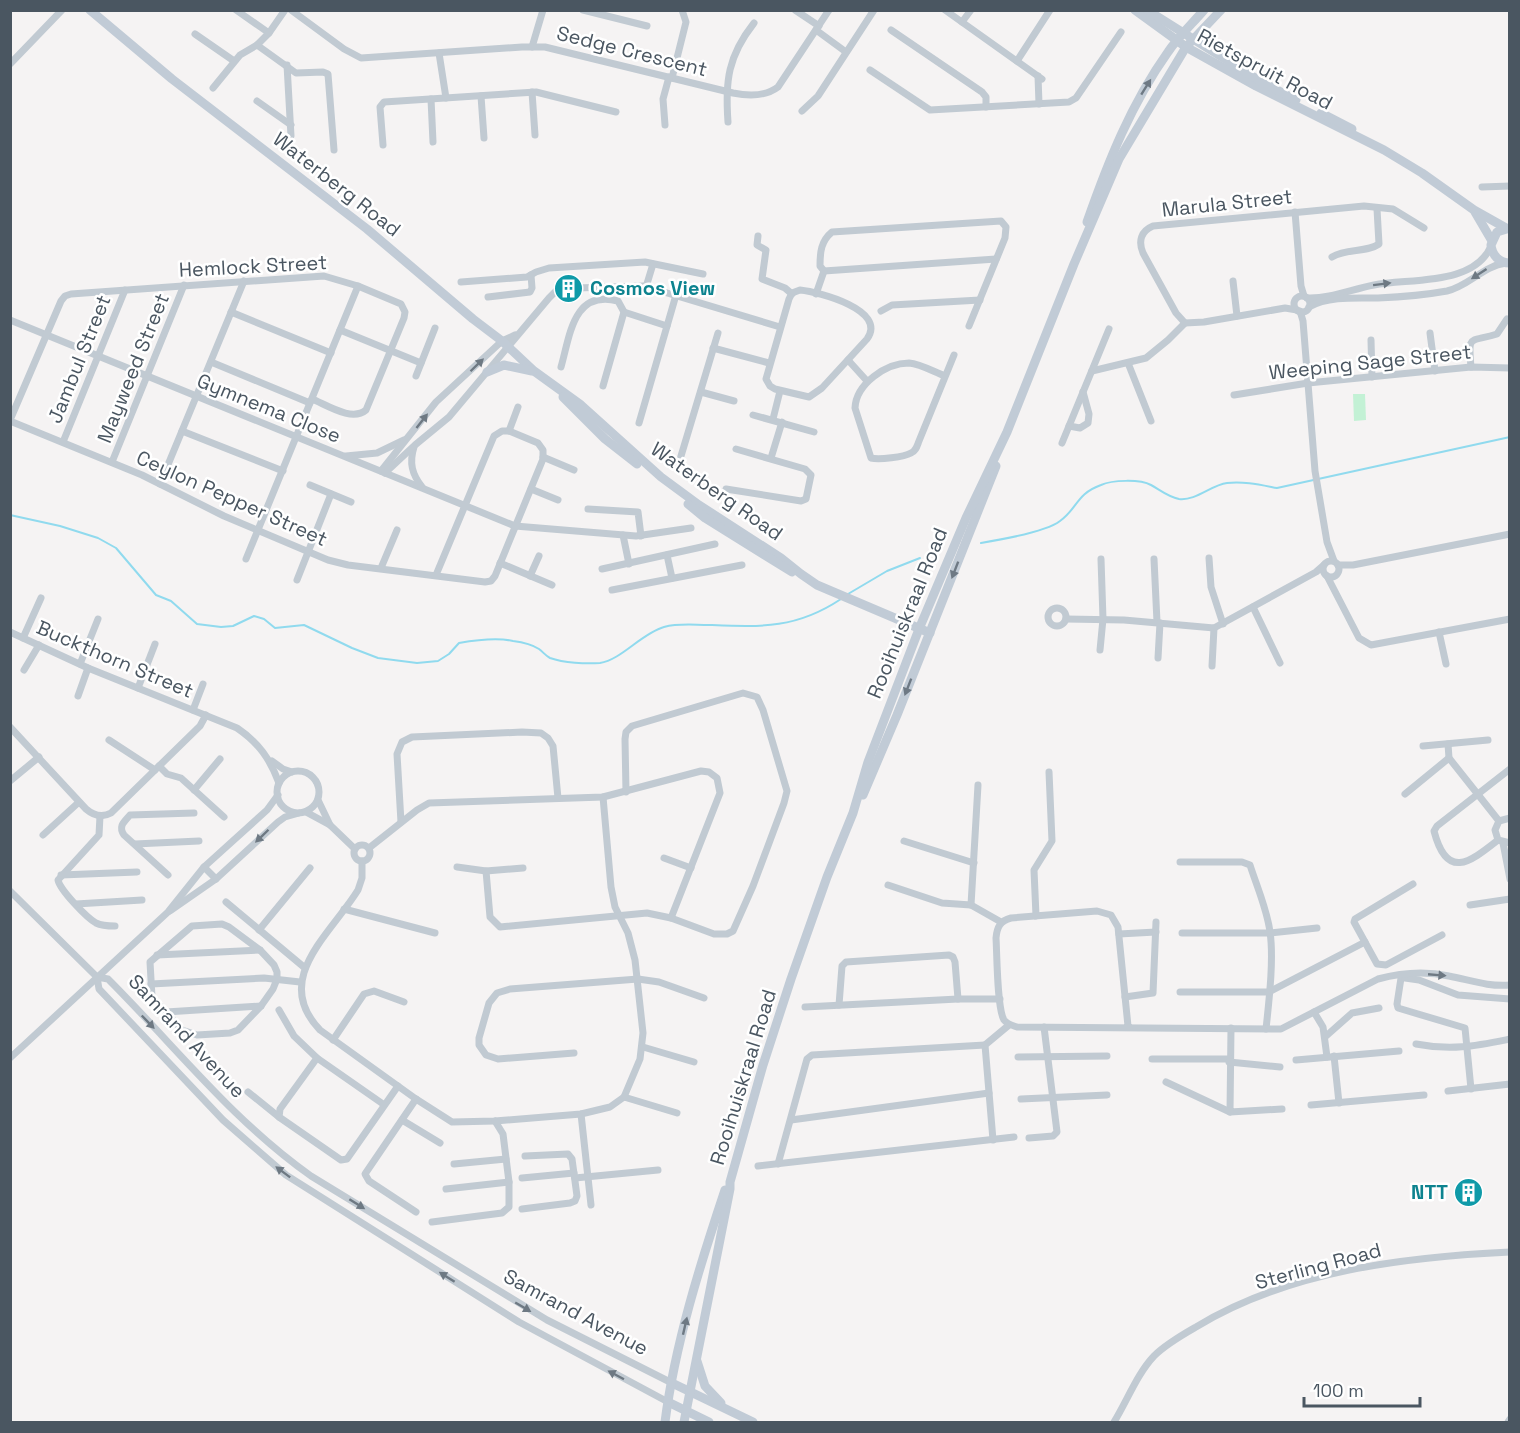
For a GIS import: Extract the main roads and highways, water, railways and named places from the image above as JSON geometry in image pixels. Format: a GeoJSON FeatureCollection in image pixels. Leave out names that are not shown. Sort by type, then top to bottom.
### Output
{"type":"FeatureCollection","features":[{"type":"Feature","properties":{"kind":"main road","name":"Waterberg Road"},"geometry":{"type":"LineString","coordinates":[[90,10],[172,79],[360,223],[472,319],[506,344],[534,371],[581,405],[629,450],[675,488],[781,558],[801,574],[833,593],[930,633]]}},
{"type":"Feature","properties":{"kind":"main road","name":"Rietspruit Road"},"geometry":{"type":"LineString","coordinates":[[1136,10],[1256,86],[1384,150],[1422,173],[1474,210],[1508,228]]}},
{"type":"Feature","properties":{"kind":"main road","name":"Rietspruit Road"},"geometry":{"type":"LineString","coordinates":[[1147,10],[1185,40]]}},
{"type":"Feature","properties":{"kind":"main road","name":"Rooihuiskraal Road"},"geometry":{"type":"LineString","coordinates":[[684,1422],[730,1182],[763,1065],[791,979],[853,813],[868,762],[919,628],[1006,432],[1119,159],[1204,10]]}},
{"type":"Feature","properties":{"kind":"main road","name":"Rooihuiskraal Road"},"geometry":{"type":"LineString","coordinates":[[1185,40],[1221,10]]}},
{"type":"Feature","properties":{"kind":"main road","name":"Rietspruit Road"},"geometry":{"type":"LineString","coordinates":[[1474,210],[1492,243],[1494,255],[1508,263]]}},
{"type":"Feature","properties":{"kind":"main road"},"geometry":{"type":"LineString","coordinates":[[1492,243],[1497,232],[1508,228]]}},
{"type":"Feature","properties":{"kind":"main road"},"geometry":{"type":"LineString","coordinates":[[487,372],[504,365],[534,371]]}},
{"type":"Feature","properties":{"kind":"main road","name":"Rooihuiskraal Road"},"geometry":{"type":"LineString","coordinates":[[853,813],[865,790],[930,633],[999,459],[1006,432]]}},
{"type":"Feature","properties":{"kind":"main road","name":"Rooihuiskraal Road"},"geometry":{"type":"LineString","coordinates":[[665,1422],[700,1263],[726,1187],[730,1182]]}},
{"type":"Feature","properties":{"kind":"main road"},"geometry":{"type":"LineString","coordinates":[[697,1359],[705,1386],[728,1410]]}},
{"type":"Feature","properties":{"kind":"main road","name":"Samrand Avenue"},"geometry":{"type":"LineString","coordinates":[[672,1383],[753,1422]]}},
{"type":"Feature","properties":{"kind":"main road","name":"Samrand Avenue"},"geometry":{"type":"LineString","coordinates":[[668,1402],[709,1422]]}},
{"type":"Feature","properties":{"kind":"waterway"},"geometry":{"type":"LineString","coordinates":[[981,543],[1022,535],[1053,525],[1066,516],[1087,493],[1112,482],[1146,483],[1171,497],[1185,499],[1221,484],[1246,483],[1277,488],[1510,437]]}},
{"type":"Feature","properties":{"kind":"waterway"},"geometry":{"type":"LineString","coordinates":[[10,515],[60,526],[98,538],[116,548],[156,595],[171,601],[197,624],[233,626],[254,616],[264,619],[275,628],[304,625],[378,658],[417,663],[438,661],[449,654],[459,643],[493,639],[530,645],[556,660],[600,663],[616,657],[664,627],[778,624],[809,616],[841,599]]}},
{"type":"Feature","properties":{"kind":"waterway"},"geometry":{"type":"LineString","coordinates":[[848,594],[887,571],[920,558]]}},
{"type":"Feature","properties":{"kind":"tunnel"},"geometry":{"type":"LineString","coordinates":[[563,289],[576,288]]}},
{"type":"Feature","properties":{"kind":"place","name":"Cosmos View"},"geometry":{"type":"Point","coordinates":[569,288]}},
{"type":"Feature","properties":{"kind":"place","name":"NTT"},"geometry":{"type":"Point","coordinates":[1469,1192]}}]}
